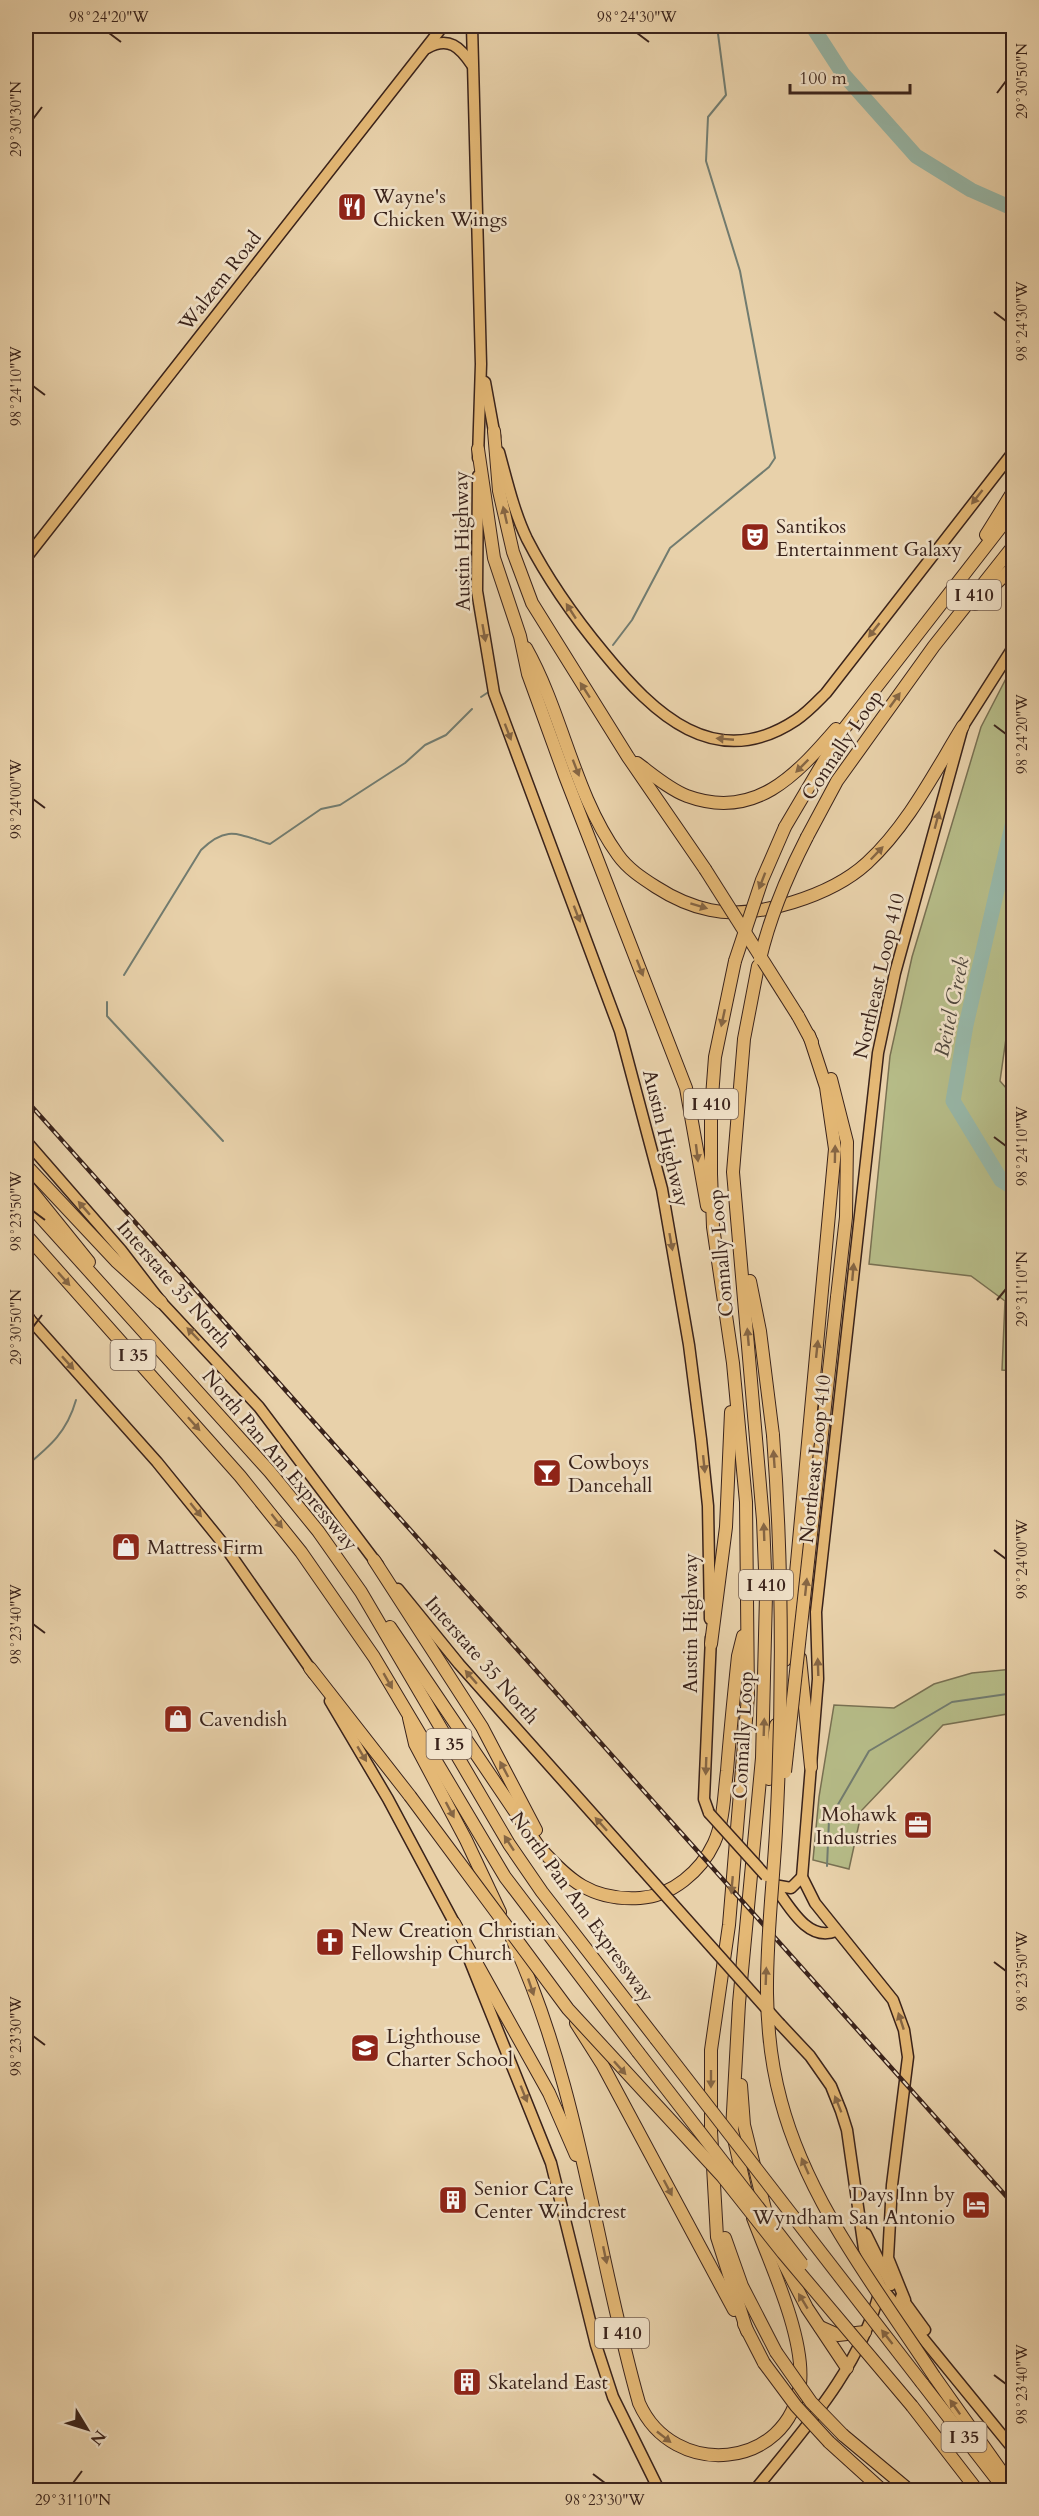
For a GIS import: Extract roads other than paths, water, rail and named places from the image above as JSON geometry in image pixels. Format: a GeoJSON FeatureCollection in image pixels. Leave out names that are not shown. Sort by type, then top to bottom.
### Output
{"type":"FeatureCollection","features":[{"type":"Feature","properties":{"kind":"highway"},"geometry":{"type":"LineString","coordinates":[[494,431],[499,491],[513,552],[532,603],[628,757],[705,869],[798,1016],[831,1078],[847,1142],[846,1217],[793,1716],[776,1832]]}},
{"type":"Feature","properties":{"kind":"highway"},"geometry":{"type":"LineString","coordinates":[[478,449],[494,558],[520,636],[528,674],[565,776],[687,1088],[700,1176],[716,1250]]}},
{"type":"Feature","properties":{"kind":"highway"},"geometry":{"type":"LineString","coordinates":[[951,591],[1014,490]]}},
{"type":"Feature","properties":{"kind":"highway","name":"Connally Loop"},"geometry":{"type":"LineString","coordinates":[[748,1617],[746,1502],[733,1363],[716,1250],[711,1174],[711,1110],[715,1057],[735,961],[762,880],[785,827],[840,734],[883,675],[1014,510]]}},
{"type":"Feature","properties":{"kind":"highway","name":"Connally Loop"},"geometry":{"type":"LineString","coordinates":[[738,2033],[743,1952],[762,1758],[766,1595],[764,1520],[733,1172],[744,1038],[766,931],[790,870],[837,781],[934,646],[1014,545]]}},
{"type":"Feature","properties":{"kind":"highway"},"geometry":{"type":"LineString","coordinates":[[934,646],[1014,566]]}},
{"type":"Feature","properties":{"kind":"highway"},"geometry":{"type":"LineString","coordinates":[[520,636],[545,688],[594,817],[619,856],[643,879],[675,898],[713,911],[746,911],[800,901],[847,879],[866,864],[898,830],[963,726]]}},
{"type":"Feature","properties":{"kind":"highway"},"geometry":{"type":"LineString","coordinates":[[628,757],[687,796],[724,803],[756,798],[790,778],[883,675]]}},
{"type":"Feature","properties":{"kind":"highway"},"geometry":{"type":"LineString","coordinates":[[743,1952],[794,1595],[835,1149],[826,1087],[808,1035]]}},
{"type":"Feature","properties":{"kind":"highway"},"geometry":{"type":"LineString","coordinates":[[26,1165],[116,1261],[161,1302]]}},
{"type":"Feature","properties":{"kind":"highway"},"geometry":{"type":"LineString","coordinates":[[26,1184],[79,1247],[122,1306]]}},
{"type":"Feature","properties":{"kind":"highway","name":"North Pan Am Expressway"},"geometry":{"type":"LineString","coordinates":[[26,1201],[270,1472],[318,1531],[361,1592],[509,1844],[542,1892],[1005,2490]]}},
{"type":"Feature","properties":{"kind":"highway"},"geometry":{"type":"LineString","coordinates":[[738,1218],[760,1331],[773,1435],[780,1533],[783,1645],[776,1832],[765,1984],[780,2100],[801,2159],[825,2208],[934,2376],[1014,2489]]}},
{"type":"Feature","properties":{"kind":"highway","name":"North Pan Am Expressway"},"geometry":{"type":"LineString","coordinates":[[26,1235],[266,1506],[361,1638],[501,1871],[977,2490]]}},
{"type":"Feature","properties":{"kind":"highway"},"geometry":{"type":"LineString","coordinates":[[711,1644],[726,1527],[733,1363]]}},
{"type":"Feature","properties":{"kind":"highway"},"geometry":{"type":"LineString","coordinates":[[374,1560],[482,1727],[533,1825],[564,1875]]}},
{"type":"Feature","properties":{"kind":"highway","name":"I 410"},"geometry":{"type":"LineString","coordinates":[[361,1592],[402,1642],[534,1840],[564,1875],[578,1885],[606,1896],[621,1898],[652,1897],[676,1886],[709,1852],[722,1812],[738,1656],[748,1617]]}},
{"type":"Feature","properties":{"kind":"highway"},"geometry":{"type":"LineString","coordinates":[[794,1595],[811,1767]]}},
{"type":"Feature","properties":{"kind":"highway"},"geometry":{"type":"LineString","coordinates":[[747,2331],[717,2237],[711,2050],[729,1925],[747,1731],[748,1617]]}},
{"type":"Feature","properties":{"kind":"highway"},"geometry":{"type":"LineString","coordinates":[[310,1668],[410,1796],[568,2009],[602,2064],[724,2292],[765,2363],[796,2406],[829,2442],[882,2490]]}},
{"type":"Feature","properties":{"kind":"highway","name":"I 410"},"geometry":{"type":"LineString","coordinates":[[409,1718],[415,1744],[474,1856],[522,1959],[575,2125],[639,2403],[649,2423],[668,2441],[682,2449],[703,2455],[734,2454],[767,2439],[783,2424],[795,2403],[799,2386],[800,2354],[750,2211],[732,2130],[738,2033]]}},
{"type":"Feature","properties":{"kind":"highway"},"geometry":{"type":"LineString","coordinates":[[454,1923],[549,2093],[589,2185]]}},
{"type":"Feature","properties":{"kind":"highway"},"geometry":{"type":"LineString","coordinates":[[568,2009],[722,2176],[783,2253],[912,2406]]}},
{"type":"Feature","properties":{"kind":"highway"},"geometry":{"type":"LineString","coordinates":[[738,2033],[744,2125],[774,2245],[796,2289],[847,2368]]}},
{"type":"Feature","properties":{"kind":"highway"},"geometry":{"type":"LineString","coordinates":[[714,2187],[721,2223],[742,2286],[776,2352],[811,2402],[843,2435],[909,2490]]}},
{"type":"Feature","properties":{"kind":"highway"},"geometry":{"type":"LineString","coordinates":[[820,2326],[837,2335],[865,2332]]}},
{"type":"Feature","properties":{"kind":"main road","name":"Walzem Road"},"geometry":{"type":"LineString","coordinates":[[26,558],[444,26]]}},
{"type":"Feature","properties":{"kind":"main road","name":"Austin Highway"},"geometry":{"type":"LineString","coordinates":[[472,26],[481,364],[477,591],[494,693],[620,1031],[662,1189],[688,1345],[708,1506],[711,1644],[704,1799],[709,1813],[769,1880],[807,1928],[818,1934],[828,1935],[836,1931]]}},
{"type":"Feature","properties":{"kind":"main road"},"geometry":{"type":"LineString","coordinates":[[424,50],[440,43],[451,43],[459,48],[472,65]]}},
{"type":"Feature","properties":{"kind":"main road","name":"Austin Highway"},"geometry":{"type":"LineString","coordinates":[[481,364],[494,431],[526,537],[546,573],[577,620],[645,701],[682,728],[721,739],[736,740],[762,736],[797,720],[826,693],[1014,451]]}},
{"type":"Feature","properties":{"kind":"main road","name":"Northeast Loop 410"},"geometry":{"type":"LineString","coordinates":[[802,1877],[818,1679],[816,1612],[878,1053],[894,974],[963,726],[1014,646]]}},
{"type":"Feature","properties":{"kind":"main road","name":"Interstate 35 North"},"geometry":{"type":"LineString","coordinates":[[26,1141],[120,1250],[161,1302],[259,1407],[374,1560],[459,1664],[810,2056],[831,2086],[847,2130],[868,2262],[881,2287],[964,2385],[1014,2450]]}},
{"type":"Feature","properties":{"kind":"main road"},"geometry":{"type":"LineString","coordinates":[[27,1316],[157,1462],[221,1541],[310,1668],[367,1763],[454,1923],[551,2163],[596,2345],[613,2397],[659,2490]]}},
{"type":"Feature","properties":{"kind":"main road"},"geometry":{"type":"LineString","coordinates":[[769,1880],[783,1889],[791,1888],[802,1877],[815,1903],[893,2000],[904,2030],[908,2057],[890,2201],[888,2258],[905,2300]]}},
{"type":"Feature","properties":{"kind":"main road","name":"Interstate 35 North"},"geometry":{"type":"LineString","coordinates":[[861,2223],[894,2290],[905,2300],[964,2385]]}},
{"type":"Feature","properties":{"kind":"main road"},"geometry":{"type":"LineString","coordinates":[[755,2490],[827,2400],[847,2368],[874,2315],[881,2287]]}},
{"type":"Feature","properties":{"kind":"waterway"},"geometry":{"type":"LineString","coordinates":[[613,645],[632,620],[670,548],[769,467],[775,458],[740,271],[706,161],[708,117],[726,95],[717,26]]}},
{"type":"Feature","properties":{"kind":"waterway","name":"Beitel Creek"},"geometry":{"type":"LineString","coordinates":[[812,26],[843,74],[916,156],[971,190],[1014,209]]}},
{"type":"Feature","properties":{"kind":"waterway"},"geometry":{"type":"LineString","coordinates":[[481,697],[490,691]]}},
{"type":"Feature","properties":{"kind":"waterway"},"geometry":{"type":"LineString","coordinates":[[124,975],[201,850],[210,842],[226,834],[233,834],[270,844],[321,809],[340,805],[405,763],[425,745],[446,735],[472,709]]}},
{"type":"Feature","properties":{"kind":"waterway","name":"Beitel Creek"},"geometry":{"type":"LineString","coordinates":[[1014,817],[966,1025],[953,1101],[1001,1180],[1014,1188]]}},
{"type":"Feature","properties":{"kind":"waterway"},"geometry":{"type":"LineString","coordinates":[[107,1002],[107,1016],[223,1141]]}},
{"type":"Feature","properties":{"kind":"waterway"},"geometry":{"type":"LineString","coordinates":[[26,1466],[57,1438],[68,1421],[76,1400]]}},
{"type":"Feature","properties":{"kind":"waterway"},"geometry":{"type":"LineString","coordinates":[[827,1866],[829,1820],[869,1751],[952,1702],[1014,1693]]}},
{"type":"Feature","properties":{"kind":"railway"},"geometry":{"type":"LineString","coordinates":[[26,1100],[1014,2205]]}},
{"type":"Feature","properties":{"kind":"place","name":"Wayne's Chicken Wings"},"geometry":{"type":"Point","coordinates":[352,207]}},
{"type":"Feature","properties":{"kind":"place","name":"Santikos Entertainment Galaxy"},"geometry":{"type":"Point","coordinates":[755,537]}},
{"type":"Feature","properties":{"kind":"place","name":"Cowboys Dancehall"},"geometry":{"type":"Point","coordinates":[547,1473]}},
{"type":"Feature","properties":{"kind":"place","name":"Mattress Firm"},"geometry":{"type":"Point","coordinates":[126,1547]}},
{"type":"Feature","properties":{"kind":"place","name":"Cavendish"},"geometry":{"type":"Point","coordinates":[178,1719]}},
{"type":"Feature","properties":{"kind":"place","name":"Mohawk Industries"},"geometry":{"type":"Point","coordinates":[918,1825]}},
{"type":"Feature","properties":{"kind":"place","name":"New Creation Christian Fellowship Church"},"geometry":{"type":"Point","coordinates":[330,1942]}},
{"type":"Feature","properties":{"kind":"place","name":"Lighthouse Charter School"},"geometry":{"type":"Point","coordinates":[365,2048]}},
{"type":"Feature","properties":{"kind":"place","name":"Senior Care Center Windcrest"},"geometry":{"type":"Point","coordinates":[453,2200]}},
{"type":"Feature","properties":{"kind":"place","name":"Days Inn by Wyndham San Antonio"},"geometry":{"type":"Point","coordinates":[976,2205]}},
{"type":"Feature","properties":{"kind":"place","name":"Skateland East"},"geometry":{"type":"Point","coordinates":[467,2382]}}]}
